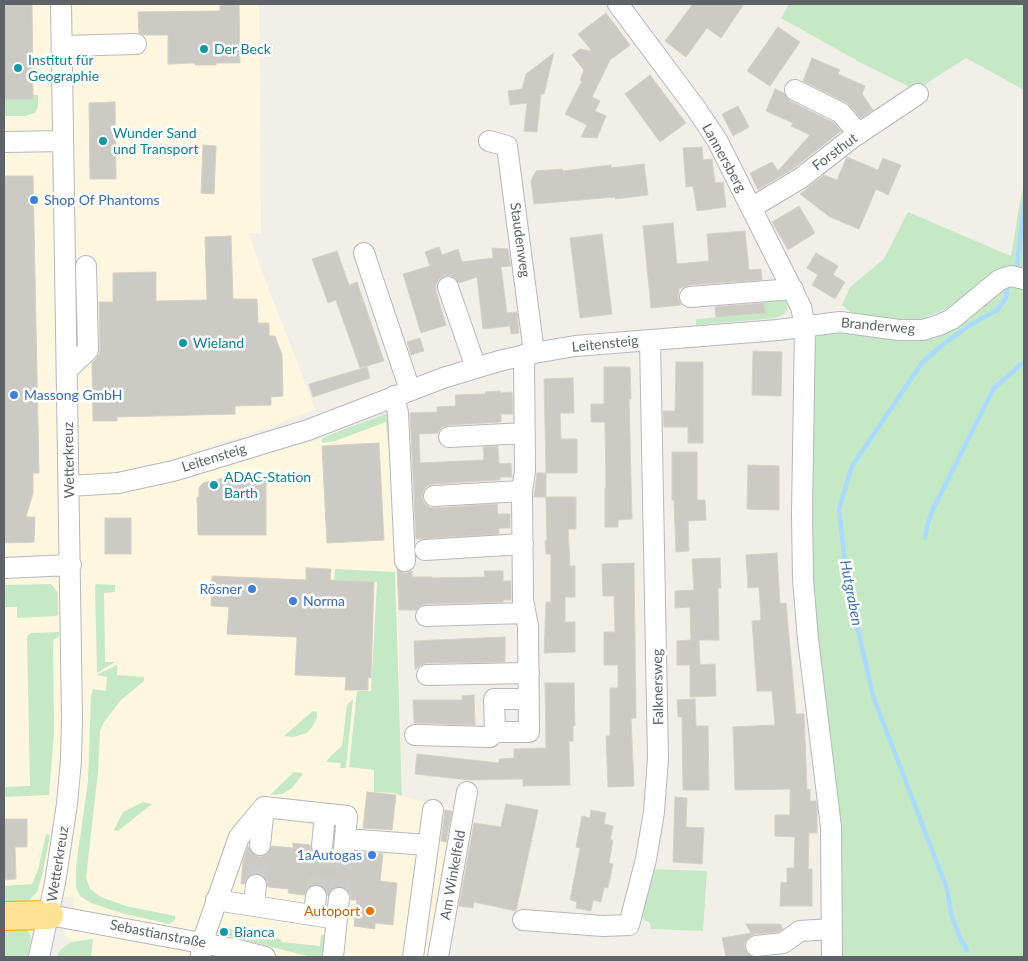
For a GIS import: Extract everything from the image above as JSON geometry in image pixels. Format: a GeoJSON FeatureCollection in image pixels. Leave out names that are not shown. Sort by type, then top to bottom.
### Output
{"type":"FeatureCollection","features":[{"type":"Feature","properties":{"kind":"highway"},"geometry":{"type":"LineString","coordinates":[[4,916],[49,915]]}},
{"type":"Feature","properties":{"kind":"street","name":"Wetterkreuz"},"geometry":{"type":"LineString","coordinates":[[39,957],[49,915],[67,804],[72,719],[70,486],[64,267],[61,4]]}},
{"type":"Feature","properties":{"kind":"street","name":"Lannersberg"},"geometry":{"type":"LineString","coordinates":[[618,4],[709,128],[726,157],[793,289],[801,307],[804,326]]}},
{"type":"Feature","properties":{"kind":"street"},"geometry":{"type":"LineString","coordinates":[[62,46],[136,44]]}},
{"type":"Feature","properties":{"kind":"street"},"geometry":{"type":"LineString","coordinates":[[795,90],[841,113],[859,134]]}},
{"type":"Feature","properties":{"kind":"street","name":"Forsthut"},"geometry":{"type":"LineString","coordinates":[[751,208],[801,178],[859,134],[918,94]]}},
{"type":"Feature","properties":{"kind":"street"},"geometry":{"type":"LineString","coordinates":[[4,142],[63,141]]}},
{"type":"Feature","properties":{"kind":"street","name":"Staudenweg"},"geometry":{"type":"LineString","coordinates":[[489,141],[506,146],[529,354]]}},
{"type":"Feature","properties":{"kind":"street"},"geometry":{"type":"LineString","coordinates":[[364,253],[402,393],[398,413],[405,560]]}},
{"type":"Feature","properties":{"kind":"street"},"geometry":{"type":"LineString","coordinates":[[64,267],[95,265],[88,350],[67,370]]}},
{"type":"Feature","properties":{"kind":"street","name":"Branderweg"},"geometry":{"type":"LineString","coordinates":[[804,326],[840,322],[899,330],[931,328],[952,319],[998,281],[1015,278]]}},
{"type":"Feature","properties":{"kind":"street"},"geometry":{"type":"LineString","coordinates":[[448,287],[476,368]]}},
{"type":"Feature","properties":{"kind":"street"},"geometry":{"type":"LineString","coordinates":[[690,297],[793,289]]}},
{"type":"Feature","properties":{"kind":"street"},"geometry":{"type":"LineString","coordinates":[[804,326],[803,579],[808,639],[829,808],[832,865],[832,957]]}},
{"type":"Feature","properties":{"kind":"street","name":"Leitensteig"},"geometry":{"type":"LineString","coordinates":[[70,486],[118,483],[284,443],[308,430],[402,393],[476,368],[529,354],[576,346],[778,330],[804,326]]}},
{"type":"Feature","properties":{"kind":"street","name":"Falknersweg"},"geometry":{"type":"LineString","coordinates":[[523,920],[626,926],[630,924],[646,859],[654,812],[658,758],[650,340]]}},
{"type":"Feature","properties":{"kind":"street"},"geometry":{"type":"LineString","coordinates":[[416,735],[490,737],[495,732],[529,732],[528,626],[525,613],[522,491],[526,471],[525,433],[529,354]]}},
{"type":"Feature","properties":{"kind":"street"},"geometry":{"type":"LineString","coordinates":[[449,437],[525,433]]}},
{"type":"Feature","properties":{"kind":"street"},"geometry":{"type":"LineString","coordinates":[[434,496],[522,491]]}},
{"type":"Feature","properties":{"kind":"street"},"geometry":{"type":"LineString","coordinates":[[425,550],[523,544]]}},
{"type":"Feature","properties":{"kind":"street"},"geometry":{"type":"LineString","coordinates":[[4,568],[71,565]]}},
{"type":"Feature","properties":{"kind":"street"},"geometry":{"type":"LineString","coordinates":[[426,616],[525,613]]}},
{"type":"Feature","properties":{"kind":"street"},"geometry":{"type":"LineString","coordinates":[[428,675],[529,673]]}},
{"type":"Feature","properties":{"kind":"street"},"geometry":{"type":"LineString","coordinates":[[495,732],[494,699],[529,699]]}},
{"type":"Feature","properties":{"kind":"street","name":"Am Winkelfeld"},"geometry":{"type":"LineString","coordinates":[[438,957],[468,792]]}},
{"type":"Feature","properties":{"kind":"street"},"geometry":{"type":"LineString","coordinates":[[264,807],[347,816],[344,844],[428,845]]}},
{"type":"Feature","properties":{"kind":"street"},"geometry":{"type":"LineString","coordinates":[[260,845],[264,807]]}},
{"type":"Feature","properties":{"kind":"street"},"geometry":{"type":"LineString","coordinates":[[202,950],[216,900],[239,837],[264,807]]}},
{"type":"Feature","properties":{"kind":"street"},"geometry":{"type":"LineString","coordinates":[[413,957],[433,810]]}},
{"type":"Feature","properties":{"kind":"street"},"geometry":{"type":"LineString","coordinates":[[322,846],[325,814]]}},
{"type":"Feature","properties":{"kind":"street"},"geometry":{"type":"LineString","coordinates":[[254,906],[256,885]]}},
{"type":"Feature","properties":{"kind":"street"},"geometry":{"type":"LineString","coordinates":[[333,957],[339,898]]}},
{"type":"Feature","properties":{"kind":"street"},"geometry":{"type":"LineString","coordinates":[[216,900],[254,906],[315,906],[337,919]]}},
{"type":"Feature","properties":{"kind":"street","name":"Sebastianstraße"},"geometry":{"type":"LineString","coordinates":[[49,915],[202,950],[265,957]]}},
{"type":"Feature","properties":{"kind":"street"},"geometry":{"type":"LineString","coordinates":[[756,946],[783,943],[800,931],[831,929]]}},
{"type":"Feature","properties":{"kind":"shaded area"},"geometry":{"type":"Polygon","coordinates":[[[4,4],[259,4],[261,234],[249,233],[315,409],[270,427],[189,453],[204,474],[265,454],[321,439],[390,412],[397,576],[402,796],[457,810],[433,957],[91,957],[93,939],[71,942],[64,935],[75,897],[4,899],[4,4]]]}},
{"type":"Feature","properties":{"kind":"green space"},"geometry":{"type":"Polygon","coordinates":[[[789,4],[1024,4],[1024,90],[966,58],[916,90],[865,65],[781,18],[789,4]]]}},
{"type":"Feature","properties":{"kind":"green space"},"geometry":{"type":"Polygon","coordinates":[[[33,95],[38,95],[38,107],[35,113],[25,116],[4,116],[4,99],[33,99],[33,95]]]}},
{"type":"Feature","properties":{"kind":"green space"},"geometry":{"type":"Polygon","coordinates":[[[1024,186],[1024,274],[988,278],[946,309],[921,319],[903,320],[863,316],[852,313],[842,305],[850,287],[884,259],[908,212],[1011,256],[1024,186]]]}},
{"type":"Feature","properties":{"kind":"green space"},"geometry":{"type":"Polygon","coordinates":[[[1008,282],[1024,284],[1024,957],[839,957],[811,603],[814,338],[822,333],[833,330],[935,339],[958,324],[1008,282]]]}},
{"type":"Feature","properties":{"kind":"green space"},"geometry":{"type":"Polygon","coordinates":[[[787,297],[787,309],[784,314],[776,318],[696,325],[696,319],[765,313],[764,300],[787,297]]]}},
{"type":"Feature","properties":{"kind":"green space"},"geometry":{"type":"Polygon","coordinates":[[[390,412],[392,445],[388,445],[386,422],[335,441],[322,443],[322,439],[327,436],[390,412]]]}},
{"type":"Feature","properties":{"kind":"green space"},"geometry":{"type":"Polygon","coordinates":[[[335,569],[395,572],[402,796],[394,793],[374,792],[374,770],[349,767],[357,691],[371,691],[377,582],[334,580],[335,569]]]}},
{"type":"Feature","properties":{"kind":"green space"},"geometry":{"type":"Polygon","coordinates":[[[51,584],[58,593],[58,615],[56,616],[19,618],[17,617],[17,607],[4,607],[4,585],[51,584]]]}},
{"type":"Feature","properties":{"kind":"green space"},"geometry":{"type":"Polygon","coordinates":[[[95,585],[115,585],[115,592],[104,593],[105,662],[115,662],[97,673],[95,585]]]}},
{"type":"Feature","properties":{"kind":"green space"},"geometry":{"type":"Polygon","coordinates":[[[59,632],[59,637],[53,640],[54,733],[49,795],[4,797],[4,787],[30,786],[27,636],[31,633],[59,632]]]}},
{"type":"Feature","properties":{"kind":"green space"},"geometry":{"type":"Polygon","coordinates":[[[117,665],[117,675],[144,677],[144,681],[121,700],[104,722],[100,731],[98,771],[86,878],[90,889],[101,897],[126,906],[175,916],[175,920],[169,924],[121,913],[91,903],[80,896],[76,887],[76,867],[88,781],[91,695],[93,689],[106,691],[107,677],[96,675],[117,665]]]}},
{"type":"Feature","properties":{"kind":"green space"},"geometry":{"type":"Polygon","coordinates":[[[353,699],[346,768],[340,768],[341,763],[326,762],[342,746],[347,705],[353,699]]]}},
{"type":"Feature","properties":{"kind":"green space"},"geometry":{"type":"Polygon","coordinates":[[[313,711],[317,712],[317,718],[307,733],[293,737],[284,736],[313,711]]]}},
{"type":"Feature","properties":{"kind":"green space"},"geometry":{"type":"Polygon","coordinates":[[[294,772],[302,773],[302,775],[292,788],[282,794],[270,795],[294,772]]]}},
{"type":"Feature","properties":{"kind":"green space"},"geometry":{"type":"Polygon","coordinates":[[[143,802],[152,804],[118,831],[114,830],[123,812],[143,802]]]}},
{"type":"Feature","properties":{"kind":"green space"},"geometry":{"type":"Polygon","coordinates":[[[46,834],[50,835],[37,892],[26,903],[4,906],[4,886],[32,884],[38,870],[46,834]]]}},
{"type":"Feature","properties":{"kind":"green space"},"geometry":{"type":"Polygon","coordinates":[[[651,869],[707,871],[703,931],[651,929],[650,923],[644,920],[641,915],[651,869]]]}},
{"type":"Feature","properties":{"kind":"green space"},"geometry":{"type":"Polygon","coordinates":[[[4,925],[25,928],[29,932],[31,938],[28,957],[4,957],[4,925]]]}},
{"type":"Feature","properties":{"kind":"green space"},"geometry":{"type":"Polygon","coordinates":[[[220,927],[281,939],[281,942],[320,946],[321,935],[324,935],[324,957],[311,957],[217,933],[216,930],[220,927]]]}},
{"type":"Feature","properties":{"kind":"green space"},"geometry":{"type":"Polygon","coordinates":[[[93,939],[91,957],[57,957],[60,950],[71,942],[93,939]]]}},
{"type":"Feature","properties":{"kind":"building","name":"Institut für Geographie"},"geometry":{"type":"Polygon","coordinates":[[[4,4],[32,4],[33,99],[4,99],[4,4]]]}},
{"type":"Feature","properties":{"kind":"building","name":"Der Beck"},"geometry":{"type":"Polygon","coordinates":[[[220,4],[239,4],[240,63],[216,63],[216,65],[195,65],[195,63],[168,64],[168,35],[143,35],[139,33],[138,12],[220,11],[220,4]]]}},
{"type":"Feature","properties":{"kind":"building"},"geometry":{"type":"Polygon","coordinates":[[[693,4],[744,4],[721,38],[707,28],[686,57],[665,41],[693,4]]]}},
{"type":"Feature","properties":{"kind":"building"},"geometry":{"type":"Polygon","coordinates":[[[606,13],[630,45],[610,60],[592,97],[600,101],[595,111],[606,116],[597,138],[581,137],[587,125],[565,114],[582,81],[580,80],[584,70],[572,55],[580,49],[592,51],[578,34],[606,13]]]}},
{"type":"Feature","properties":{"kind":"building"},"geometry":{"type":"Polygon","coordinates":[[[778,27],[800,42],[770,86],[747,71],[778,27]]]}},
{"type":"Feature","properties":{"kind":"building"},"geometry":{"type":"Polygon","coordinates":[[[554,53],[544,94],[541,94],[537,132],[524,131],[527,103],[510,105],[508,91],[522,89],[526,74],[554,53]]]}},
{"type":"Feature","properties":{"kind":"building"},"geometry":{"type":"Polygon","coordinates":[[[812,58],[840,70],[838,74],[865,86],[862,94],[873,110],[861,118],[847,103],[803,81],[812,58]]]}},
{"type":"Feature","properties":{"kind":"building"},"geometry":{"type":"Polygon","coordinates":[[[650,75],[686,123],[660,142],[625,94],[650,75]]]}},
{"type":"Feature","properties":{"kind":"building"},"geometry":{"type":"Polygon","coordinates":[[[775,89],[784,93],[790,101],[834,123],[841,131],[794,168],[758,190],[750,173],[772,162],[778,171],[810,135],[791,126],[793,123],[766,111],[775,89]]]}},
{"type":"Feature","properties":{"kind":"building","name":"Wunder Sand und Transport"},"geometry":{"type":"Polygon","coordinates":[[[115,102],[116,179],[90,179],[89,103],[115,102]]]}},
{"type":"Feature","properties":{"kind":"building"},"geometry":{"type":"Polygon","coordinates":[[[738,106],[749,127],[733,136],[722,114],[738,106]]]}},
{"type":"Feature","properties":{"kind":"building"},"geometry":{"type":"Polygon","coordinates":[[[203,145],[216,146],[214,194],[201,193],[203,145]]]}},
{"type":"Feature","properties":{"kind":"building"},"geometry":{"type":"Polygon","coordinates":[[[702,147],[703,160],[712,159],[715,183],[723,182],[726,207],[697,211],[693,186],[686,187],[683,148],[702,147]]]}},
{"type":"Feature","properties":{"kind":"building"},"geometry":{"type":"Polygon","coordinates":[[[847,157],[878,170],[883,158],[901,165],[888,195],[876,189],[859,229],[830,217],[800,194],[824,175],[837,180],[847,157]]]}},
{"type":"Feature","properties":{"kind":"building"},"geometry":{"type":"Polygon","coordinates":[[[644,164],[648,195],[534,204],[531,181],[536,171],[562,169],[563,171],[611,165],[611,168],[644,164]]]}},
{"type":"Feature","properties":{"kind":"building"},"geometry":{"type":"Polygon","coordinates":[[[4,176],[33,176],[39,473],[33,473],[33,493],[26,517],[35,517],[34,542],[4,543],[4,176]]]}},
{"type":"Feature","properties":{"kind":"building"},"geometry":{"type":"Polygon","coordinates":[[[799,206],[815,233],[788,250],[772,222],[799,206]]]}},
{"type":"Feature","properties":{"kind":"building"},"geometry":{"type":"Polygon","coordinates":[[[673,223],[677,264],[709,261],[707,234],[745,231],[749,270],[761,269],[762,280],[689,285],[679,289],[678,298],[681,305],[651,308],[643,226],[673,223]]]}},
{"type":"Feature","properties":{"kind":"building"},"geometry":{"type":"Polygon","coordinates":[[[602,234],[612,314],[580,318],[570,238],[602,234]]]}},
{"type":"Feature","properties":{"kind":"building","name":"Wieland"},"geometry":{"type":"Polygon","coordinates":[[[231,236],[233,299],[257,299],[258,323],[269,323],[269,336],[275,336],[282,355],[283,396],[271,397],[271,405],[235,406],[235,414],[117,417],[117,421],[93,421],[92,363],[99,355],[100,350],[99,302],[113,302],[113,273],[156,272],[156,301],[207,300],[205,237],[231,236]]]}},
{"type":"Feature","properties":{"kind":"building"},"geometry":{"type":"Polygon","coordinates":[[[439,247],[442,255],[458,249],[462,262],[493,258],[492,248],[508,249],[511,266],[501,267],[507,313],[517,312],[519,333],[511,334],[510,326],[483,329],[477,277],[459,283],[450,275],[439,279],[436,285],[446,325],[421,333],[403,274],[430,266],[425,252],[439,247]]]}},
{"type":"Feature","properties":{"kind":"building"},"geometry":{"type":"Polygon","coordinates":[[[337,251],[349,285],[357,282],[384,361],[360,368],[336,300],[328,303],[312,259],[337,251]]]}},
{"type":"Feature","properties":{"kind":"building"},"geometry":{"type":"Polygon","coordinates":[[[816,253],[838,266],[833,275],[845,282],[835,299],[812,285],[818,275],[807,268],[816,253]]]}},
{"type":"Feature","properties":{"kind":"building"},"geometry":{"type":"Polygon","coordinates":[[[764,303],[765,313],[716,317],[715,307],[764,303]]]}},
{"type":"Feature","properties":{"kind":"building"},"geometry":{"type":"Polygon","coordinates":[[[420,338],[424,351],[411,355],[407,342],[420,338]]]}},
{"type":"Feature","properties":{"kind":"building"},"geometry":{"type":"Polygon","coordinates":[[[753,351],[782,352],[781,396],[752,395],[753,351]]]}},
{"type":"Feature","properties":{"kind":"building"},"geometry":{"type":"Polygon","coordinates":[[[676,362],[703,362],[703,443],[688,443],[688,427],[664,427],[663,411],[675,411],[676,362]]]}},
{"type":"Feature","properties":{"kind":"building"},"geometry":{"type":"Polygon","coordinates":[[[367,367],[370,378],[313,397],[309,384],[367,367]]]}},
{"type":"Feature","properties":{"kind":"building"},"geometry":{"type":"Polygon","coordinates":[[[604,367],[630,367],[632,519],[618,520],[618,527],[605,527],[605,422],[591,422],[591,404],[604,404],[604,367]]]}},
{"type":"Feature","properties":{"kind":"building"},"geometry":{"type":"Polygon","coordinates":[[[573,378],[574,413],[560,413],[561,439],[577,439],[577,473],[546,473],[544,379],[573,378]]]}},
{"type":"Feature","properties":{"kind":"building"},"geometry":{"type":"Polygon","coordinates":[[[500,391],[500,393],[512,392],[513,414],[501,414],[501,422],[448,425],[442,427],[438,433],[419,434],[420,463],[484,460],[483,447],[498,446],[499,464],[511,463],[512,477],[500,477],[500,480],[433,484],[427,486],[422,497],[424,503],[434,508],[497,504],[498,514],[510,514],[510,528],[499,528],[499,534],[416,539],[410,413],[437,412],[437,407],[456,406],[455,395],[486,394],[485,392],[500,391]]]}},
{"type":"Feature","properties":{"kind":"building"},"geometry":{"type":"Polygon","coordinates":[[[379,443],[384,540],[327,543],[322,446],[379,443]]]}},
{"type":"Feature","properties":{"kind":"building"},"geometry":{"type":"Polygon","coordinates":[[[672,452],[697,452],[697,500],[705,500],[706,520],[688,521],[689,551],[676,552],[674,500],[672,500],[672,452]]]}},
{"type":"Feature","properties":{"kind":"building"},"geometry":{"type":"Polygon","coordinates":[[[748,465],[779,466],[779,510],[747,509],[748,465]]]}},
{"type":"Feature","properties":{"kind":"building"},"geometry":{"type":"Polygon","coordinates":[[[537,473],[546,473],[546,497],[534,497],[537,473]]]}},
{"type":"Feature","properties":{"kind":"building"},"geometry":{"type":"Polygon","coordinates":[[[236,475],[266,475],[266,535],[198,535],[197,497],[199,497],[199,488],[203,483],[236,475]]]}},
{"type":"Feature","properties":{"kind":"building"},"geometry":{"type":"Polygon","coordinates":[[[546,497],[576,497],[576,529],[568,529],[570,566],[575,566],[575,597],[565,597],[565,622],[575,622],[575,652],[544,653],[546,602],[551,602],[551,554],[546,554],[545,541],[547,540],[546,497]]]}},
{"type":"Feature","properties":{"kind":"building"},"geometry":{"type":"Polygon","coordinates":[[[105,518],[131,518],[131,554],[105,554],[105,518]]]}},
{"type":"Feature","properties":{"kind":"building"},"geometry":{"type":"Polygon","coordinates":[[[777,553],[780,604],[786,603],[796,714],[804,714],[807,790],[810,789],[810,801],[816,801],[817,808],[817,833],[809,833],[808,869],[812,869],[812,906],[780,906],[781,882],[787,883],[787,868],[794,868],[795,837],[775,836],[775,815],[790,815],[790,789],[735,790],[733,727],[775,725],[772,691],[757,691],[752,621],[761,620],[759,587],[748,588],[746,555],[777,553]]]}},
{"type":"Feature","properties":{"kind":"building"},"geometry":{"type":"Polygon","coordinates":[[[720,558],[721,588],[718,588],[719,640],[699,640],[700,665],[715,664],[716,696],[690,697],[690,665],[677,665],[677,641],[691,640],[690,607],[675,608],[675,591],[694,590],[692,559],[720,558]]]}},
{"type":"Feature","properties":{"kind":"building"},"geometry":{"type":"Polygon","coordinates":[[[634,563],[636,718],[631,718],[634,786],[608,787],[606,736],[610,736],[610,688],[618,688],[618,665],[604,665],[604,632],[615,632],[614,596],[603,596],[602,564],[634,563]]]}},
{"type":"Feature","properties":{"kind":"building","name":"Norma"},"geometry":{"type":"Polygon","coordinates":[[[306,568],[331,569],[330,580],[374,582],[371,678],[368,677],[368,690],[345,690],[346,677],[295,675],[297,637],[227,634],[229,607],[211,606],[212,576],[306,580],[306,568]]]}},
{"type":"Feature","properties":{"kind":"building"},"geometry":{"type":"Polygon","coordinates":[[[397,569],[405,573],[412,571],[412,577],[432,578],[485,577],[484,571],[503,571],[503,581],[511,581],[511,600],[503,600],[503,602],[426,604],[416,610],[399,610],[397,569]]]}},
{"type":"Feature","properties":{"kind":"building"},"geometry":{"type":"Polygon","coordinates":[[[505,637],[505,662],[427,663],[415,670],[414,641],[505,637]]]}},
{"type":"Feature","properties":{"kind":"building"},"geometry":{"type":"Polygon","coordinates":[[[545,683],[574,683],[575,726],[573,726],[573,741],[569,741],[570,785],[523,786],[523,779],[469,780],[415,774],[417,754],[499,763],[499,759],[514,758],[514,749],[546,748],[545,683]]]}},
{"type":"Feature","properties":{"kind":"building"},"geometry":{"type":"Polygon","coordinates":[[[474,695],[475,725],[414,723],[413,700],[462,700],[462,696],[474,695]]]}},
{"type":"Feature","properties":{"kind":"building"},"geometry":{"type":"Polygon","coordinates":[[[695,699],[696,726],[708,726],[709,790],[683,790],[682,717],[678,717],[677,700],[695,699]]]}},
{"type":"Feature","properties":{"kind":"building"},"geometry":{"type":"Polygon","coordinates":[[[367,792],[396,795],[392,830],[363,828],[367,792]]]}},
{"type":"Feature","properties":{"kind":"building"},"geometry":{"type":"Polygon","coordinates":[[[675,797],[687,798],[686,827],[704,828],[702,864],[673,862],[675,797]]]}},
{"type":"Feature","properties":{"kind":"building"},"geometry":{"type":"Polygon","coordinates":[[[506,804],[538,810],[516,911],[474,902],[473,908],[459,906],[474,823],[501,827],[506,804]]]}},
{"type":"Feature","properties":{"kind":"building"},"geometry":{"type":"Polygon","coordinates":[[[445,810],[452,811],[446,842],[441,841],[445,810]]]}},
{"type":"Feature","properties":{"kind":"building"},"geometry":{"type":"Polygon","coordinates":[[[591,810],[606,813],[604,824],[613,826],[610,840],[613,840],[609,863],[613,864],[608,888],[604,887],[601,902],[593,900],[591,911],[576,908],[577,902],[570,900],[580,848],[576,847],[582,816],[590,818],[591,810]]]}},
{"type":"Feature","properties":{"kind":"building"},"geometry":{"type":"Polygon","coordinates":[[[4,819],[27,819],[27,847],[15,847],[16,879],[4,880],[4,819]]]}},
{"type":"Feature","properties":{"kind":"building"},"geometry":{"type":"Polygon","coordinates":[[[293,843],[310,845],[311,851],[320,858],[327,857],[333,851],[337,858],[342,861],[349,860],[355,852],[383,854],[380,881],[397,883],[393,925],[375,923],[375,929],[354,926],[357,900],[351,900],[350,893],[341,886],[334,887],[328,896],[323,887],[317,884],[307,889],[304,895],[288,893],[289,889],[268,887],[267,881],[257,873],[251,874],[244,884],[241,884],[243,862],[248,846],[253,854],[259,857],[269,852],[272,846],[293,848],[293,843]]]}},
{"type":"Feature","properties":{"kind":"building"},"geometry":{"type":"Polygon","coordinates":[[[746,924],[780,924],[783,929],[779,932],[755,934],[749,937],[745,942],[744,948],[753,957],[726,957],[722,938],[751,933],[746,924]]]}},
{"type":"Feature","properties":{"kind":"waterway","name":"Hutgraben"},"geometry":{"type":"LineString","coordinates":[[1017,267],[1024,204]]}},
{"type":"Feature","properties":{"kind":"waterway","name":"Hutgraben"},"geometry":{"type":"LineString","coordinates":[[967,950],[960,938],[951,914],[947,889],[873,696],[847,581],[839,509],[852,466],[922,363],[941,346],[970,325],[997,310],[1006,298],[1008,283]]}},
{"type":"Feature","properties":{"kind":"waterway"},"geometry":{"type":"LineString","coordinates":[[925,538],[933,509],[994,388],[1024,362]]}},
{"type":"Feature","properties":{"kind":"tunnel"},"geometry":{"type":"LineString","coordinates":[[256,885],[260,845]]}},
{"type":"Feature","properties":{"kind":"tunnel"},"geometry":{"type":"LineString","coordinates":[[316,896],[322,846]]}},
{"type":"Feature","properties":{"kind":"tunnel"},"geometry":{"type":"LineString","coordinates":[[339,898],[344,849]]}},
{"type":"Feature","properties":{"kind":"place","name":"Der Beck"},"geometry":{"type":"Point","coordinates":[204,49]}},
{"type":"Feature","properties":{"kind":"place","name":"Institut für Geographie"},"geometry":{"type":"Point","coordinates":[18,68]}},
{"type":"Feature","properties":{"kind":"place","name":"Wunder Sand und Transport"},"geometry":{"type":"Point","coordinates":[103,141]}},
{"type":"Feature","properties":{"kind":"place","name":"Shop Of Phantoms"},"geometry":{"type":"Point","coordinates":[34,200]}},
{"type":"Feature","properties":{"kind":"place","name":"Wieland"},"geometry":{"type":"Point","coordinates":[183,343]}},
{"type":"Feature","properties":{"kind":"place","name":"Massong GmbH"},"geometry":{"type":"Point","coordinates":[14,395]}},
{"type":"Feature","properties":{"kind":"place","name":"ADAC-Station Barth"},"geometry":{"type":"Point","coordinates":[214,485]}},
{"type":"Feature","properties":{"kind":"place","name":"Rösner"},"geometry":{"type":"Point","coordinates":[252,589]}},
{"type":"Feature","properties":{"kind":"place","name":"Norma"},"geometry":{"type":"Point","coordinates":[293,601]}},
{"type":"Feature","properties":{"kind":"place","name":"1aAutogas"},"geometry":{"type":"Point","coordinates":[372,855]}},
{"type":"Feature","properties":{"kind":"place","name":"Autoport"},"geometry":{"type":"Point","coordinates":[370,911]}},
{"type":"Feature","properties":{"kind":"place","name":"Bianca"},"geometry":{"type":"Point","coordinates":[224,932]}}]}
